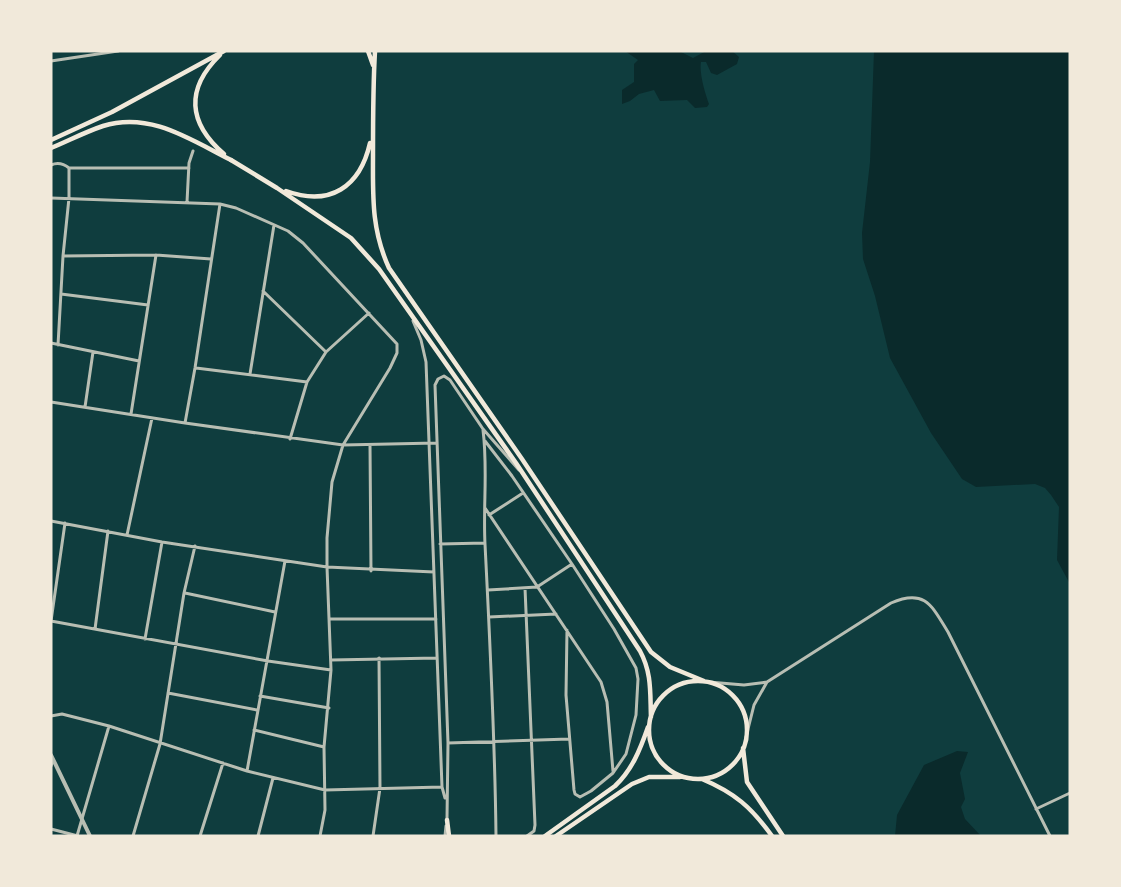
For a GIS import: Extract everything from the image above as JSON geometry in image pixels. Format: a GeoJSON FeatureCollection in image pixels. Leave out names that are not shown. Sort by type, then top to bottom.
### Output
{"type":"FeatureCollection","features":[{"type":"Feature","properties":{"kind":"main road"},"geometry":{"type":"LineString","coordinates":[[51,140],[112,112],[224,51]]}},
{"type":"Feature","properties":{"kind":"main road"},"geometry":{"type":"LineString","coordinates":[[224,51],[201,79],[195,96],[195,110],[204,133],[231,160]]}},
{"type":"Feature","properties":{"kind":"main road"},"geometry":{"type":"LineString","coordinates":[[368,51],[374,67]]}},
{"type":"Feature","properties":{"kind":"main road"},"geometry":{"type":"LineString","coordinates":[[375,51],[374,224],[382,253],[389,267],[522,459],[651,652],[662,663],[728,691],[737,701],[745,716],[746,736],[743,747],[738,758],[727,769],[710,777],[657,776],[632,784],[556,836]]}},
{"type":"Feature","properties":{"kind":"main road"},"geometry":{"type":"LineString","coordinates":[[51,148],[104,126],[122,122],[160,125],[231,160],[351,238],[379,269],[410,311],[524,474],[640,651],[650,679],[651,743],[657,756],[668,769],[688,777]]}},
{"type":"Feature","properties":{"kind":"main road"},"geometry":{"type":"LineString","coordinates":[[277,188],[312,197],[330,194],[346,186],[358,175],[366,160],[373,134]]}},
{"type":"Feature","properties":{"kind":"main road"},"geometry":{"type":"LineString","coordinates":[[545,836],[623,778],[638,754],[650,719],[662,697],[681,684],[707,682]]}},
{"type":"Feature","properties":{"kind":"main road"},"geometry":{"type":"LineString","coordinates":[[743,747],[747,782],[783,836]]}},
{"type":"Feature","properties":{"kind":"main road"},"geometry":{"type":"LineString","coordinates":[[699,778],[742,800],[772,836]]}},
{"type":"Feature","properties":{"kind":"main road"},"geometry":{"type":"LineString","coordinates":[[447,819],[447,836]]}},
{"type":"Feature","properties":{"kind":"street"},"geometry":{"type":"LineString","coordinates":[[51,61],[118,51]]}},
{"type":"Feature","properties":{"kind":"street"},"geometry":{"type":"LineString","coordinates":[[188,202],[189,168],[193,152]]}},
{"type":"Feature","properties":{"kind":"street"},"geometry":{"type":"LineString","coordinates":[[51,165],[64,164],[69,168],[189,168]]}},
{"type":"Feature","properties":{"kind":"street"},"geometry":{"type":"LineString","coordinates":[[58,345],[69,198],[69,168]]}},
{"type":"Feature","properties":{"kind":"street"},"geometry":{"type":"LineString","coordinates":[[51,198],[188,202],[220,204],[236,208],[288,231],[303,243],[397,344],[397,353],[386,375],[343,445],[332,482],[327,538],[331,670],[324,747],[326,790],[320,836]]}},
{"type":"Feature","properties":{"kind":"street"},"geometry":{"type":"LineString","coordinates":[[184,423],[195,368],[220,204]]}},
{"type":"Feature","properties":{"kind":"street"},"geometry":{"type":"LineString","coordinates":[[250,374],[274,225]]}},
{"type":"Feature","properties":{"kind":"street"},"geometry":{"type":"LineString","coordinates":[[63,256],[156,255],[211,259]]}},
{"type":"Feature","properties":{"kind":"street"},"geometry":{"type":"LineString","coordinates":[[131,414],[156,255]]}},
{"type":"Feature","properties":{"kind":"street"},"geometry":{"type":"LineString","coordinates":[[263,291],[326,352]]}},
{"type":"Feature","properties":{"kind":"street"},"geometry":{"type":"LineString","coordinates":[[61,294],[148,305]]}},
{"type":"Feature","properties":{"kind":"street"},"geometry":{"type":"LineString","coordinates":[[410,311],[421,340],[426,362],[442,787],[446,799]]}},
{"type":"Feature","properties":{"kind":"street"},"geometry":{"type":"LineString","coordinates":[[290,439],[307,382],[326,352],[369,314]]}},
{"type":"Feature","properties":{"kind":"street"},"geometry":{"type":"LineString","coordinates":[[51,343],[139,362]]}},
{"type":"Feature","properties":{"kind":"street"},"geometry":{"type":"LineString","coordinates":[[85,407],[93,352]]}},
{"type":"Feature","properties":{"kind":"street"},"geometry":{"type":"LineString","coordinates":[[195,368],[307,382]]}},
{"type":"Feature","properties":{"kind":"street"},"geometry":{"type":"LineString","coordinates":[[447,819],[448,743],[435,385],[440,377],[448,378],[483,429],[524,474]]}},
{"type":"Feature","properties":{"kind":"street"},"geometry":{"type":"LineString","coordinates":[[51,402],[343,445],[436,443]]}},
{"type":"Feature","properties":{"kind":"street"},"geometry":{"type":"LineString","coordinates":[[127,536],[152,418]]}},
{"type":"Feature","properties":{"kind":"street"},"geometry":{"type":"LineString","coordinates":[[483,429],[485,543],[495,742],[496,836]]}},
{"type":"Feature","properties":{"kind":"street"},"geometry":{"type":"LineString","coordinates":[[485,441],[572,564],[636,668],[638,695],[626,754],[613,773],[585,796],[577,796],[574,790],[566,695],[567,630]]}},
{"type":"Feature","properties":{"kind":"street"},"geometry":{"type":"LineString","coordinates":[[370,445],[371,570]]}},
{"type":"Feature","properties":{"kind":"street"},"geometry":{"type":"LineString","coordinates":[[489,515],[523,493]]}},
{"type":"Feature","properties":{"kind":"street"},"geometry":{"type":"LineString","coordinates":[[485,508],[597,674],[605,691],[613,773]]}},
{"type":"Feature","properties":{"kind":"street"},"geometry":{"type":"LineString","coordinates":[[51,521],[162,542],[327,567],[434,572]]}},
{"type":"Feature","properties":{"kind":"street"},"geometry":{"type":"LineString","coordinates":[[65,523],[51,621],[268,661],[331,670]]}},
{"type":"Feature","properties":{"kind":"street"},"geometry":{"type":"LineString","coordinates":[[94,629],[108,531]]}},
{"type":"Feature","properties":{"kind":"street"},"geometry":{"type":"LineString","coordinates":[[145,639],[162,542]]}},
{"type":"Feature","properties":{"kind":"street"},"geometry":{"type":"LineString","coordinates":[[440,544],[485,543]]}},
{"type":"Feature","properties":{"kind":"street"},"geometry":{"type":"LineString","coordinates":[[133,836],[160,744],[184,593],[195,546]]}},
{"type":"Feature","properties":{"kind":"street"},"geometry":{"type":"LineString","coordinates":[[247,771],[285,561]]}},
{"type":"Feature","properties":{"kind":"street"},"geometry":{"type":"LineString","coordinates":[[488,590],[537,587],[572,564]]}},
{"type":"Feature","properties":{"kind":"street"},"geometry":{"type":"LineString","coordinates":[[525,588],[536,825],[534,831],[527,836]]}},
{"type":"Feature","properties":{"kind":"street"},"geometry":{"type":"LineString","coordinates":[[184,593],[274,612]]}},
{"type":"Feature","properties":{"kind":"street"},"geometry":{"type":"LineString","coordinates":[[707,682],[744,685],[767,682],[891,603],[905,597],[922,599],[935,610],[948,633],[1050,836]]}},
{"type":"Feature","properties":{"kind":"street"},"geometry":{"type":"LineString","coordinates":[[489,617],[556,614]]}},
{"type":"Feature","properties":{"kind":"street"},"geometry":{"type":"LineString","coordinates":[[330,619],[436,619]]}},
{"type":"Feature","properties":{"kind":"street"},"geometry":{"type":"LineString","coordinates":[[373,836],[380,788],[379,658]]}},
{"type":"Feature","properties":{"kind":"street"},"geometry":{"type":"LineString","coordinates":[[331,660],[437,658]]}},
{"type":"Feature","properties":{"kind":"street"},"geometry":{"type":"LineString","coordinates":[[438,673],[445,673]]}},
{"type":"Feature","properties":{"kind":"street"},"geometry":{"type":"LineString","coordinates":[[746,736],[754,705],[767,682]]}},
{"type":"Feature","properties":{"kind":"street"},"geometry":{"type":"LineString","coordinates":[[438,687],[446,687]]}},
{"type":"Feature","properties":{"kind":"street"},"geometry":{"type":"LineString","coordinates":[[168,693],[257,710]]}},
{"type":"Feature","properties":{"kind":"street"},"geometry":{"type":"LineString","coordinates":[[260,696],[329,708]]}},
{"type":"Feature","properties":{"kind":"street"},"geometry":{"type":"LineString","coordinates":[[51,716],[62,714],[109,726],[247,771],[326,790],[442,787]]}},
{"type":"Feature","properties":{"kind":"street"},"geometry":{"type":"LineString","coordinates":[[51,829],[77,836],[109,726]]}},
{"type":"Feature","properties":{"kind":"street"},"geometry":{"type":"LineString","coordinates":[[254,730],[324,747]]}},
{"type":"Feature","properties":{"kind":"street"},"geometry":{"type":"LineString","coordinates":[[448,743],[569,739]]}},
{"type":"Feature","properties":{"kind":"street"},"geometry":{"type":"LineString","coordinates":[[52,758],[90,836]]}},
{"type":"Feature","properties":{"kind":"street"},"geometry":{"type":"LineString","coordinates":[[51,766],[52,758]]}},
{"type":"Feature","properties":{"kind":"street"},"geometry":{"type":"LineString","coordinates":[[200,836],[223,763]]}},
{"type":"Feature","properties":{"kind":"street"},"geometry":{"type":"LineString","coordinates":[[258,836],[273,778]]}},
{"type":"Feature","properties":{"kind":"street"},"geometry":{"type":"LineString","coordinates":[[1036,809],[1070,793]]}},
{"type":"Feature","properties":{"kind":"water"},"geometry":{"type":"Polygon","coordinates":[[[625,51],[679,51],[693,58],[706,51],[732,51],[739,57],[737,64],[717,75],[711,73],[706,62],[701,62],[704,89],[709,104],[707,107],[695,108],[687,100],[660,101],[654,90],[639,94],[622,104],[622,90],[634,82],[634,64],[638,60],[625,51]]]}},
{"type":"Feature","properties":{"kind":"water"},"geometry":{"type":"Polygon","coordinates":[[[874,51],[1070,51],[1070,584],[1057,560],[1059,507],[1051,495],[1045,488],[1035,484],[976,487],[962,479],[931,433],[890,358],[875,296],[863,259],[862,233],[870,162],[874,51]]]}},
{"type":"Feature","properties":{"kind":"water"},"geometry":{"type":"Polygon","coordinates":[[[957,751],[968,752],[960,773],[965,799],[961,807],[965,819],[981,836],[895,836],[897,815],[924,765],[957,751]]]}}]}
